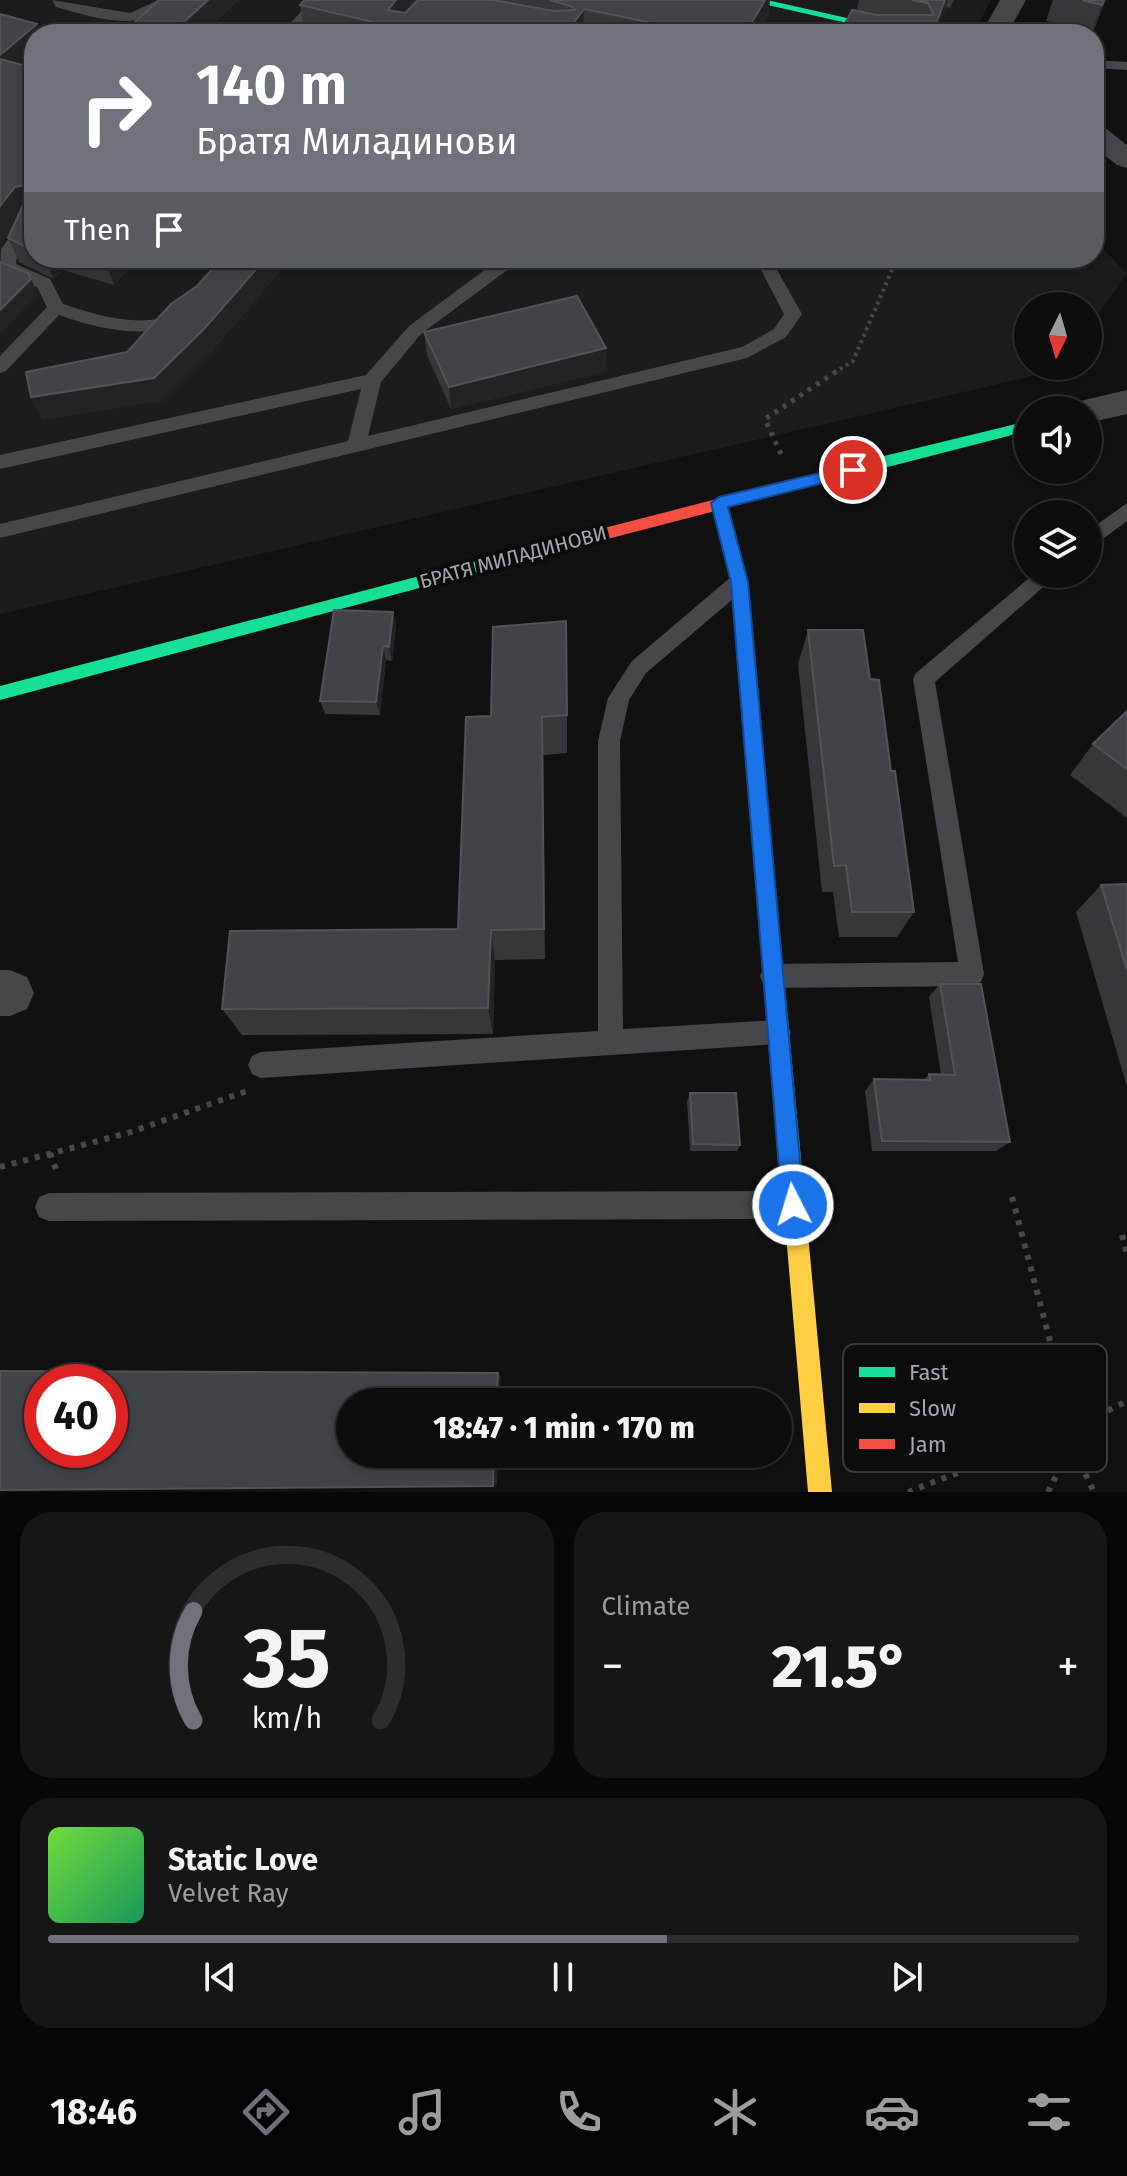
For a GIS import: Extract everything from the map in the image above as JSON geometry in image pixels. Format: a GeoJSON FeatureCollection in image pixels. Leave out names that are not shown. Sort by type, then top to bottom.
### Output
{"type":"FeatureCollection","features":[{"type":"Feature","properties":{"kind":"street"},"geometry":{"type":"LineString","coordinates":[[751,0],[865,24]]}},
{"type":"Feature","properties":{"kind":"street"},"geometry":{"type":"LineString","coordinates":[[1000,24],[1013,0]]}},
{"type":"Feature","properties":{"kind":"street"},"geometry":{"type":"LineString","coordinates":[[1104,141],[1127,159]]}},
{"type":"Feature","properties":{"kind":"street"},"geometry":{"type":"LineString","coordinates":[[1102,408],[1127,402]]}},
{"type":"Feature","properties":{"kind":"street","name":"БРАТЯ МИЛАДИНОВИ"},"geometry":{"type":"LineString","coordinates":[[0,693],[719,503],[1014,430]]}},
{"type":"Feature","properties":{"kind":"street"},"geometry":{"type":"LineString","coordinates":[[719,503],[739,582],[820,1492]]}},
{"type":"Feature","properties":{"kind":"lane"},"geometry":{"type":"LineString","coordinates":[[59,0],[61,4],[117,19],[151,15],[168,0]]}},
{"type":"Feature","properties":{"kind":"lane"},"geometry":{"type":"LineString","coordinates":[[297,24],[320,0]]}},
{"type":"Feature","properties":{"kind":"lane"},"geometry":{"type":"LineString","coordinates":[[1104,65],[1127,66]]}},
{"type":"Feature","properties":{"kind":"lane"},"geometry":{"type":"LineString","coordinates":[[24,230],[9,249],[7,266],[18,274],[44,283],[56,308],[111,326],[138,327],[176,322],[186,311]]}},
{"type":"Feature","properties":{"kind":"lane"},"geometry":{"type":"LineString","coordinates":[[356,446],[372,380],[415,330],[499,268]]}},
{"type":"Feature","properties":{"kind":"lane"},"geometry":{"type":"LineString","coordinates":[[0,531],[747,352],[780,333],[793,314],[768,268]]}},
{"type":"Feature","properties":{"kind":"lane"},"geometry":{"type":"LineString","coordinates":[[0,367],[56,308]]}},
{"type":"Feature","properties":{"kind":"lane"},"geometry":{"type":"LineString","coordinates":[[0,462],[372,380]]}},
{"type":"Feature","properties":{"kind":"lane"},"geometry":{"type":"LineString","coordinates":[[1102,531],[1127,510]]}},
{"type":"Feature","properties":{"kind":"lane"},"geometry":{"type":"LineString","coordinates":[[611,1043],[609,741],[619,698],[639,667],[739,582]]}},
{"type":"Feature","properties":{"kind":"lane"},"geometry":{"type":"LineString","coordinates":[[772,976],[972,974],[924,679],[1031,588]]}},
{"type":"Feature","properties":{"kind":"lane"},"geometry":{"type":"LineString","coordinates":[[273,1064],[778,1032]]}},
{"type":"Feature","properties":{"kind":"lane"},"geometry":{"type":"LineString","coordinates":[[49,1207],[793,1205]]}},
{"type":"Feature","properties":{"kind":"path"},"geometry":{"type":"LineString","coordinates":[[795,485],[765,419],[853,361],[893,268]]}},
{"type":"Feature","properties":{"kind":"path"},"geometry":{"type":"LineString","coordinates":[[0,1167],[128,1133],[213,1104],[278,1079],[273,1064]]}},
{"type":"Feature","properties":{"kind":"path"},"geometry":{"type":"LineString","coordinates":[[1012,1197],[1051,1344]]}},
{"type":"Feature","properties":{"kind":"path"},"geometry":{"type":"LineString","coordinates":[[1122,1235],[1127,1254]]}},
{"type":"Feature","properties":{"kind":"path"},"geometry":{"type":"LineString","coordinates":[[1107,1411],[1127,1401]]}},
{"type":"Feature","properties":{"kind":"path"},"geometry":{"type":"LineString","coordinates":[[908,1492],[960,1472]]}},
{"type":"Feature","properties":{"kind":"path"},"geometry":{"type":"LineString","coordinates":[[1048,1492],[1058,1472]]}},
{"type":"Feature","properties":{"kind":"path"},"geometry":{"type":"LineString","coordinates":[[1084,1472],[1094,1492]]}},
{"type":"Feature","properties":{"kind":"shaded area"},"geometry":{"type":"Polygon","coordinates":[[[0,0],[991,0],[978,24],[24,24],[24,268],[1104,268],[1104,250],[1127,274],[1102,308],[1102,292],[1014,292],[1016,380],[0,614],[0,0]]]}},
{"type":"Feature","properties":{"kind":"building"},"geometry":{"type":"Polygon","coordinates":[[[159,0],[208,0],[182,24],[133,24],[159,0]]]}},
{"type":"Feature","properties":{"kind":"building"},"geometry":{"type":"Polygon","coordinates":[[[304,0],[396,0],[388,10],[405,13],[418,0],[493,0],[553,11],[575,10],[550,0],[765,0],[751,24],[647,24],[648,22],[584,9],[573,24],[382,24],[300,5],[304,0]]]}},
{"type":"Feature","properties":{"kind":"building"},"geometry":{"type":"Polygon","coordinates":[[[912,0],[945,0],[936,24],[845,24],[852,10],[877,15],[934,15],[928,3],[912,0]]]}},
{"type":"Feature","properties":{"kind":"building"},"geometry":{"type":"Polygon","coordinates":[[[1082,0],[1104,0],[1102,5],[1082,0]]]}},
{"type":"Feature","properties":{"kind":"building"},"geometry":{"type":"Polygon","coordinates":[[[0,14],[37,24],[24,24],[24,35],[0,55],[0,14]]]}},
{"type":"Feature","properties":{"kind":"building"},"geometry":{"type":"Polygon","coordinates":[[[0,59],[24,65],[24,185],[15,187],[0,206],[0,59]]]}},
{"type":"Feature","properties":{"kind":"building"},"geometry":{"type":"Polygon","coordinates":[[[24,203],[24,246],[8,238],[24,203]]]}},
{"type":"Feature","properties":{"kind":"building"},"geometry":{"type":"Polygon","coordinates":[[[0,262],[28,273],[31,279],[0,310],[0,262]]]}},
{"type":"Feature","properties":{"kind":"building"},"geometry":{"type":"Polygon","coordinates":[[[213,268],[257,268],[204,329],[154,378],[31,397],[26,372],[127,352],[171,304],[197,286],[213,268]]]}},
{"type":"Feature","properties":{"kind":"building"},"geometry":{"type":"Polygon","coordinates":[[[577,296],[606,348],[449,387],[424,332],[577,296]]]}},
{"type":"Feature","properties":{"kind":"building"},"geometry":{"type":"Polygon","coordinates":[[[334,610],[393,612],[389,647],[383,646],[376,702],[320,701],[334,610]]]}},
{"type":"Feature","properties":{"kind":"building"},"geometry":{"type":"Polygon","coordinates":[[[566,621],[567,715],[542,717],[544,929],[491,930],[488,1008],[222,1009],[230,931],[458,929],[466,717],[491,716],[493,627],[566,621]]]}},
{"type":"Feature","properties":{"kind":"building"},"geometry":{"type":"Polygon","coordinates":[[[808,630],[863,630],[870,679],[879,680],[914,912],[852,912],[846,865],[834,866],[808,630]]]}},
{"type":"Feature","properties":{"kind":"building"},"geometry":{"type":"Polygon","coordinates":[[[1127,711],[1127,769],[1093,744],[1127,711]]]}},
{"type":"Feature","properties":{"kind":"building"},"geometry":{"type":"Polygon","coordinates":[[[1127,884],[1127,970],[1101,885],[1127,884]]]}},
{"type":"Feature","properties":{"kind":"building"},"geometry":{"type":"Polygon","coordinates":[[[940,984],[981,984],[1010,1142],[882,1141],[874,1079],[930,1080],[929,1074],[955,1075],[940,984]]]}},
{"type":"Feature","properties":{"kind":"building"},"geometry":{"type":"Polygon","coordinates":[[[690,1093],[736,1093],[740,1145],[693,1144],[690,1093]]]}},
{"type":"Feature","properties":{"kind":"building"},"geometry":{"type":"Polygon","coordinates":[[[0,1371],[24,1371],[24,1468],[128,1468],[128,1372],[498,1373],[497,1388],[336,1388],[336,1468],[494,1468],[493,1486],[0,1490],[0,1371]]]}},
{"type":"Feature","properties":{"kind":"traffic: fast"},"geometry":{"type":"LineString","coordinates":[[751,0],[865,24]]}},
{"type":"Feature","properties":{"kind":"traffic: fast"},"geometry":{"type":"LineString","coordinates":[[876,464],[1014,430]]}},
{"type":"Feature","properties":{"kind":"traffic: fast"},"geometry":{"type":"LineString","coordinates":[[719,503],[739,582],[797,1234]]}},
{"type":"Feature","properties":{"kind":"traffic: fast"},"geometry":{"type":"LineString","coordinates":[[0,693],[511,558]]}},
{"type":"Feature","properties":{"kind":"traffic: slow"},"geometry":{"type":"LineString","coordinates":[[797,1234],[820,1492]]}},
{"type":"Feature","properties":{"kind":"traffic: jam"},"geometry":{"type":"LineString","coordinates":[[511,558],[876,464]]}},
{"type":"Feature","properties":{"kind":"route"},"geometry":{"type":"LineString","coordinates":[[793,1205],[739,582],[719,503],[853,470]]}}]}
